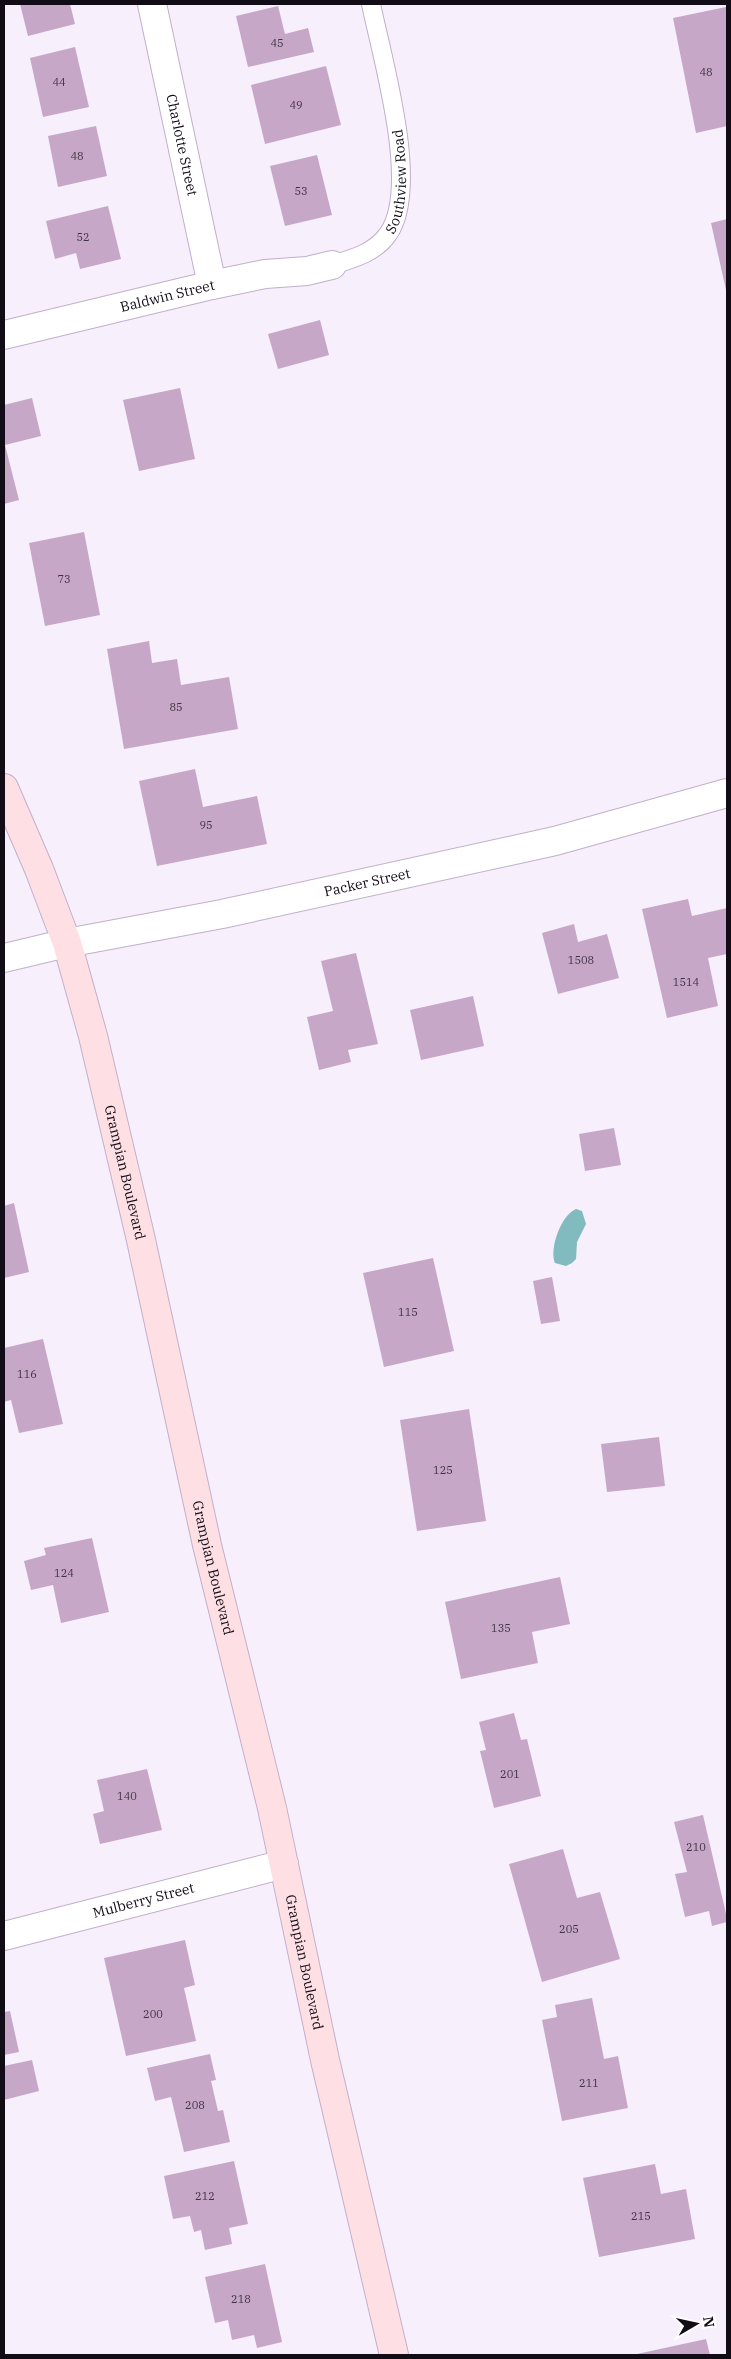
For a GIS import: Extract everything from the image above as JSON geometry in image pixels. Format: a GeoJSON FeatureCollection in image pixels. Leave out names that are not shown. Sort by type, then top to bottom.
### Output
{"type":"FeatureCollection","features":[{"type":"Feature","properties":{"kind":"street","name":"Charlotte Street"},"geometry":{"type":"LineString","coordinates":[[152,4],[212,285]]}},
{"type":"Feature","properties":{"kind":"street","name":"Baldwin Street"},"geometry":{"type":"LineString","coordinates":[[4,334],[212,285],[266,274],[308,271],[332,265]]}},
{"type":"Feature","properties":{"kind":"street","name":"Grampian Boulevard"},"geometry":{"type":"LineString","coordinates":[[4,788],[39,869],[66,943],[93,1036],[141,1240],[207,1545],[284,1864],[324,2060],[394,2355]]}},
{"type":"Feature","properties":{"kind":"street","name":"Packer Street"},"geometry":{"type":"LineString","coordinates":[[4,958],[66,943],[222,914],[555,841],[727,793]]}},
{"type":"Feature","properties":{"kind":"street","name":"Mulberry Street"},"geometry":{"type":"LineString","coordinates":[[4,1936],[284,1864]]}},
{"type":"Feature","properties":{"kind":"lane","name":"Southview Road"},"geometry":{"type":"LineString","coordinates":[[332,265],[352,259],[373,249],[387,235],[395,221],[402,194],[401,169],[394,116],[372,4]]}},
{"type":"Feature","properties":{"kind":"water"},"geometry":{"type":"Polygon","coordinates":[[[576,1209],[582,1211],[586,1224],[577,1242],[576,1259],[566,1266],[555,1263],[555,1241],[561,1225],[571,1212],[576,1209]]]}},
{"type":"Feature","properties":{"kind":"building"},"geometry":{"type":"Polygon","coordinates":[[[20,4],[70,4],[75,24],[28,36],[20,4]]]}},
{"type":"Feature","properties":{"kind":"building"},"geometry":{"type":"Polygon","coordinates":[[[278,6],[285,34],[308,28],[314,52],[248,67],[236,16],[278,6]]]}},
{"type":"Feature","properties":{"kind":"building"},"geometry":{"type":"Polygon","coordinates":[[[726,7],[727,126],[696,133],[673,18],[726,7]]]}},
{"type":"Feature","properties":{"kind":"building"},"geometry":{"type":"Polygon","coordinates":[[[75,47],[89,107],[43,117],[30,58],[75,47]]]}},
{"type":"Feature","properties":{"kind":"building"},"geometry":{"type":"Polygon","coordinates":[[[326,66],[341,125],[265,144],[251,85],[326,66]]]}},
{"type":"Feature","properties":{"kind":"building"},"geometry":{"type":"Polygon","coordinates":[[[96,126],[107,176],[58,187],[48,136],[96,126]]]}},
{"type":"Feature","properties":{"kind":"building"},"geometry":{"type":"Polygon","coordinates":[[[317,155],[332,215],[285,226],[270,166],[317,155]]]}},
{"type":"Feature","properties":{"kind":"building"},"geometry":{"type":"Polygon","coordinates":[[[108,206],[121,259],[80,269],[76,253],[55,259],[46,221],[108,206]]]}},
{"type":"Feature","properties":{"kind":"building"},"geometry":{"type":"Polygon","coordinates":[[[727,219],[727,290],[726,290],[711,223],[727,219]]]}},
{"type":"Feature","properties":{"kind":"building"},"geometry":{"type":"Polygon","coordinates":[[[320,320],[329,355],[278,369],[268,334],[320,320]]]}},
{"type":"Feature","properties":{"kind":"building"},"geometry":{"type":"Polygon","coordinates":[[[180,388],[195,459],[139,471],[123,400],[180,388]]]}},
{"type":"Feature","properties":{"kind":"building"},"geometry":{"type":"Polygon","coordinates":[[[32,398],[41,436],[5,445],[19,500],[4,504],[4,405],[32,398]]]}},
{"type":"Feature","properties":{"kind":"building"},"geometry":{"type":"Polygon","coordinates":[[[84,532],[100,615],[45,626],[29,543],[84,532]]]}},
{"type":"Feature","properties":{"kind":"building"},"geometry":{"type":"Polygon","coordinates":[[[149,641],[152,663],[177,659],[181,685],[229,677],[238,729],[124,749],[107,649],[149,641]]]}},
{"type":"Feature","properties":{"kind":"building"},"geometry":{"type":"Polygon","coordinates":[[[195,769],[203,807],[257,796],[267,844],[157,866],[139,781],[195,769]]]}},
{"type":"Feature","properties":{"kind":"building"},"geometry":{"type":"Polygon","coordinates":[[[688,899],[692,916],[727,908],[727,954],[708,958],[718,1006],[667,1018],[642,909],[688,899]]]}},
{"type":"Feature","properties":{"kind":"building"},"geometry":{"type":"Polygon","coordinates":[[[574,924],[578,942],[607,934],[619,978],[558,994],[542,933],[574,924]]]}},
{"type":"Feature","properties":{"kind":"building"},"geometry":{"type":"Polygon","coordinates":[[[356,953],[378,1044],[348,1050],[351,1062],[319,1070],[307,1017],[333,1011],[321,961],[356,953]]]}},
{"type":"Feature","properties":{"kind":"building"},"geometry":{"type":"Polygon","coordinates":[[[473,996],[484,1046],[421,1060],[410,1010],[473,996]]]}},
{"type":"Feature","properties":{"kind":"building"},"geometry":{"type":"Polygon","coordinates":[[[614,1128],[621,1165],[585,1171],[579,1134],[614,1128]]]}},
{"type":"Feature","properties":{"kind":"building"},"geometry":{"type":"Polygon","coordinates":[[[14,1203],[29,1272],[4,1278],[4,1206],[14,1203]]]}},
{"type":"Feature","properties":{"kind":"building"},"geometry":{"type":"Polygon","coordinates":[[[433,1258],[454,1351],[384,1367],[363,1273],[433,1258]]]}},
{"type":"Feature","properties":{"kind":"building"},"geometry":{"type":"Polygon","coordinates":[[[552,1277],[560,1321],[541,1324],[533,1281],[552,1277]]]}},
{"type":"Feature","properties":{"kind":"building"},"geometry":{"type":"Polygon","coordinates":[[[43,1339],[63,1424],[19,1433],[11,1400],[4,1402],[4,1348],[43,1339]]]}},
{"type":"Feature","properties":{"kind":"building"},"geometry":{"type":"Polygon","coordinates":[[[469,1409],[486,1521],[417,1531],[400,1420],[469,1409]]]}},
{"type":"Feature","properties":{"kind":"building"},"geometry":{"type":"Polygon","coordinates":[[[659,1437],[665,1486],[607,1492],[601,1444],[659,1437]]]}},
{"type":"Feature","properties":{"kind":"building"},"geometry":{"type":"Polygon","coordinates":[[[92,1538],[109,1612],[61,1623],[53,1585],[31,1590],[24,1561],[46,1555],[44,1548],[92,1538]]]}},
{"type":"Feature","properties":{"kind":"building"},"geometry":{"type":"Polygon","coordinates":[[[560,1577],[570,1624],[532,1632],[538,1663],[461,1679],[445,1602],[560,1577]]]}},
{"type":"Feature","properties":{"kind":"building"},"geometry":{"type":"Polygon","coordinates":[[[514,1713],[521,1740],[527,1739],[541,1796],[494,1808],[480,1751],[486,1750],[479,1722],[514,1713]]]}},
{"type":"Feature","properties":{"kind":"building"},"geometry":{"type":"Polygon","coordinates":[[[147,1769],[162,1830],[100,1844],[93,1814],[104,1811],[97,1780],[147,1769]]]}},
{"type":"Feature","properties":{"kind":"building"},"geometry":{"type":"Polygon","coordinates":[[[703,1815],[727,1918],[727,1922],[712,1926],[709,1911],[685,1917],[675,1874],[687,1872],[674,1822],[703,1815]]]}},
{"type":"Feature","properties":{"kind":"building"},"geometry":{"type":"Polygon","coordinates":[[[563,1849],[577,1898],[600,1892],[620,1959],[542,1982],[509,1864],[563,1849]]]}},
{"type":"Feature","properties":{"kind":"building"},"geometry":{"type":"Polygon","coordinates":[[[185,1940],[195,1985],[184,1988],[196,2041],[126,2056],[104,1958],[185,1940]]]}},
{"type":"Feature","properties":{"kind":"building"},"geometry":{"type":"Polygon","coordinates":[[[592,1998],[604,2059],[618,2056],[628,2108],[562,2121],[542,2020],[557,2017],[555,2005],[592,1998]]]}},
{"type":"Feature","properties":{"kind":"building"},"geometry":{"type":"Polygon","coordinates":[[[10,2011],[19,2052],[4,2055],[4,2012],[10,2011]]]}},
{"type":"Feature","properties":{"kind":"building"},"geometry":{"type":"Polygon","coordinates":[[[210,2054],[216,2080],[211,2081],[218,2111],[223,2110],[230,2142],[184,2152],[171,2097],[155,2101],[147,2068],[210,2054]]]}},
{"type":"Feature","properties":{"kind":"building"},"geometry":{"type":"Polygon","coordinates":[[[32,2060],[39,2091],[4,2100],[4,2066],[32,2060]]]}},
{"type":"Feature","properties":{"kind":"building"},"geometry":{"type":"Polygon","coordinates":[[[234,2161],[248,2224],[229,2228],[232,2244],[205,2250],[201,2230],[194,2232],[190,2216],[173,2219],[164,2176],[234,2161]]]}},
{"type":"Feature","properties":{"kind":"building"},"geometry":{"type":"Polygon","coordinates":[[[655,2164],[661,2194],[686,2189],[695,2239],[599,2257],[583,2178],[655,2164]]]}},
{"type":"Feature","properties":{"kind":"building"},"geometry":{"type":"Polygon","coordinates":[[[265,2264],[282,2342],[257,2348],[254,2335],[232,2340],[228,2320],[215,2323],[205,2277],[265,2264]]]}},
{"type":"Feature","properties":{"kind":"building"},"geometry":{"type":"Polygon","coordinates":[[[706,2339],[710,2355],[637,2355],[637,2354],[706,2339]]]}}]}
